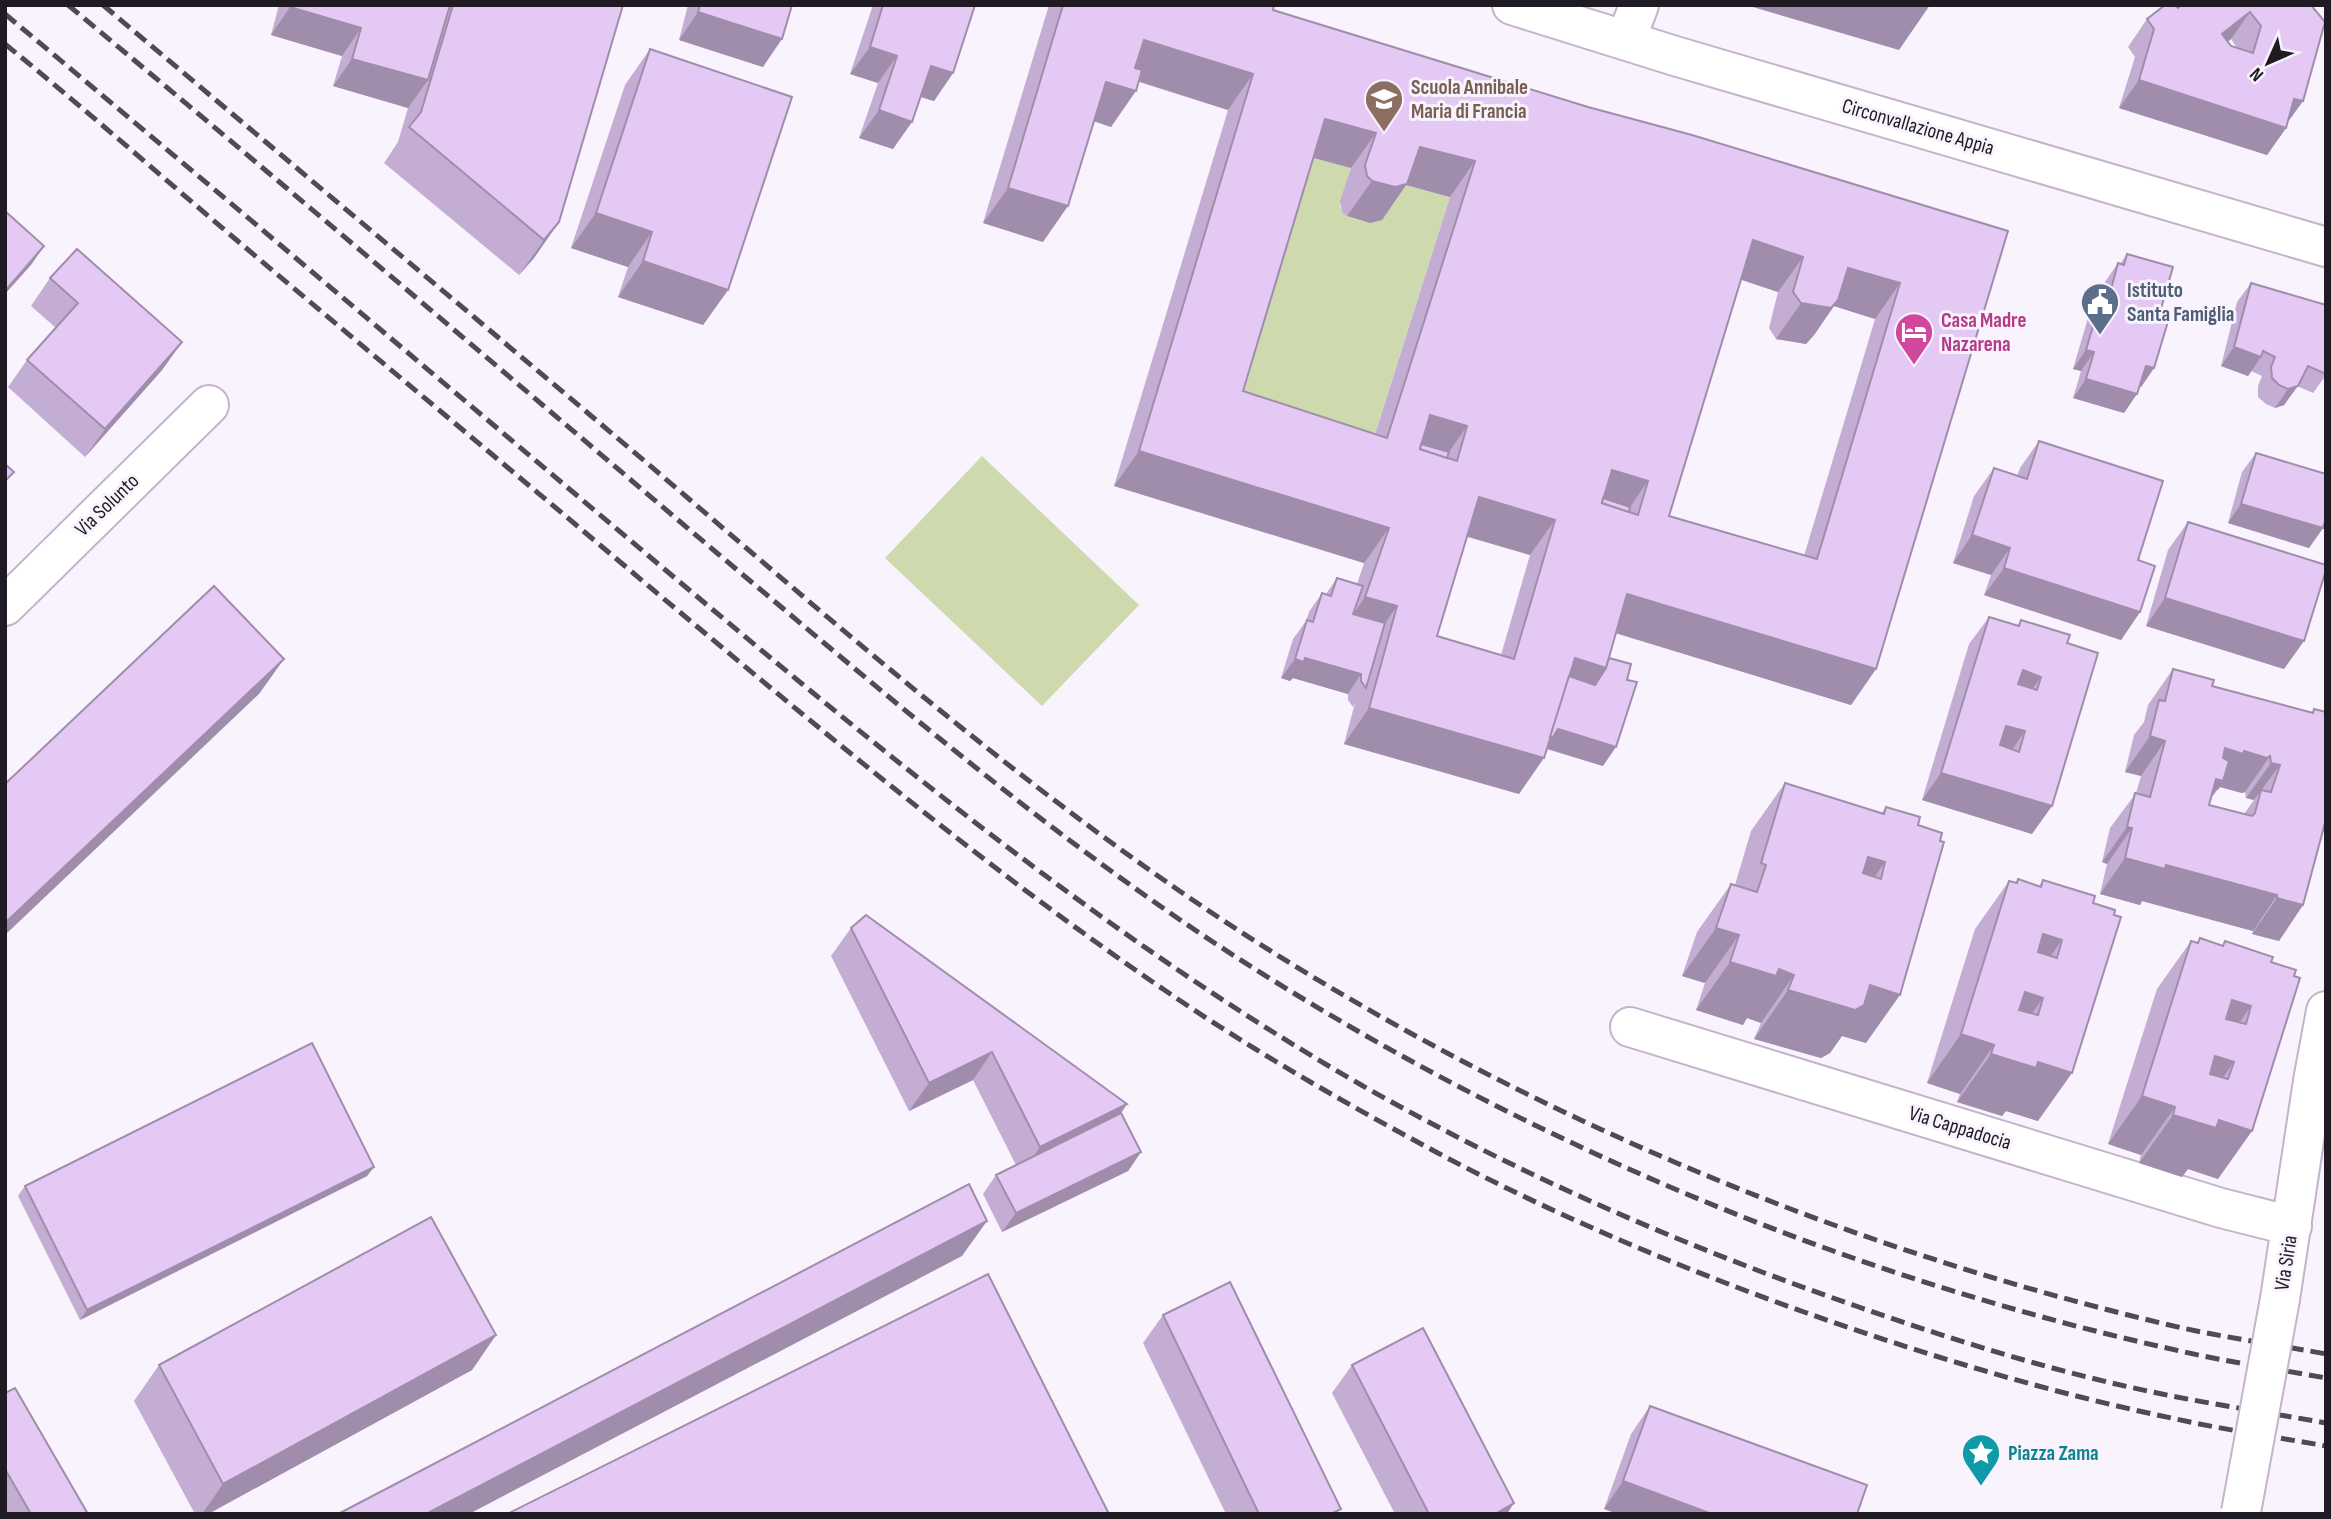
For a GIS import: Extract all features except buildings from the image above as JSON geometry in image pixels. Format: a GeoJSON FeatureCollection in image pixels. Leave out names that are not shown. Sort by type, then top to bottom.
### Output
{"type":"FeatureCollection","features":[{"type":"Feature","properties":{"kind":"street","name":"Circonvallazione Appia"},"geometry":{"type":"LineString","coordinates":[[1512,5],[1632,23],[2326,247]]}},
{"type":"Feature","properties":{"kind":"street","name":"Via Solunto"},"geometry":{"type":"LineString","coordinates":[[5,606],[209,405]]}},
{"type":"Feature","properties":{"kind":"street","name":"Via Siria"},"geometry":{"type":"LineString","coordinates":[[2241,1513],[2280,1299],[2312,1081],[2326,1011]]}},
{"type":"Feature","properties":{"kind":"street","name":"Via Cappadocia"},"geometry":{"type":"LineString","coordinates":[[1630,1027],[2221,1208],[2292,1226]]}},
{"type":"Feature","properties":{"kind":"green space"},"geometry":{"type":"Polygon","coordinates":[[[1300,154],[1351,168],[1340,207],[1348,216],[1358,220],[1376,221],[1386,213],[1395,182],[1450,197],[1362,474],[1218,427],[1300,154]]]}},
{"type":"Feature","properties":{"kind":"green space"},"geometry":{"type":"Polygon","coordinates":[[[982,456],[1139,605],[1042,706],[885,558],[982,456]]]}},
{"type":"Feature","properties":{"kind":"railway"},"geometry":{"type":"LineString","coordinates":[[68,5],[961,756],[1150,899],[1327,1013],[1442,1078],[1559,1137],[1680,1191],[1802,1240],[1927,1283],[2053,1320],[2198,1355],[2326,1378]]}},
{"type":"Feature","properties":{"kind":"railway"},"geometry":{"type":"LineString","coordinates":[[103,5],[966,731],[1125,852],[1290,963],[1394,1024],[1501,1081],[1610,1134],[1721,1182],[1834,1225],[1948,1264],[2065,1298],[2182,1328],[2326,1354]]}},
{"type":"Feature","properties":{"kind":"railway"},"geometry":{"type":"LineString","coordinates":[[5,14],[718,614],[895,759],[1076,898],[1265,1027],[1363,1086],[1482,1150],[1666,1234],[1792,1283],[1969,1344],[2084,1376],[2182,1398],[2326,1423]]}},
{"type":"Feature","properties":{"kind":"railway"},"geometry":{"type":"LineString","coordinates":[[5,44],[651,588],[902,795],[1096,942],[1263,1054],[1401,1133],[1526,1197],[1617,1239],[1757,1295],[1895,1343],[2035,1385],[2194,1423],[2326,1446]]}},
{"type":"Feature","properties":{"kind":"place","name":"Scuola Annibale Maria di Francia"},"geometry":{"type":"Point","coordinates":[1384,133]}},
{"type":"Feature","properties":{"kind":"place","name":"Istituto Santa Famiglia"},"geometry":{"type":"Point","coordinates":[2100,336]}},
{"type":"Feature","properties":{"kind":"place","name":"Casa Madre Nazarena"},"geometry":{"type":"Point","coordinates":[1914,366]}},
{"type":"Feature","properties":{"kind":"place","name":"Piazza Zama"},"geometry":{"type":"Point","coordinates":[1981,1487]}}]}
